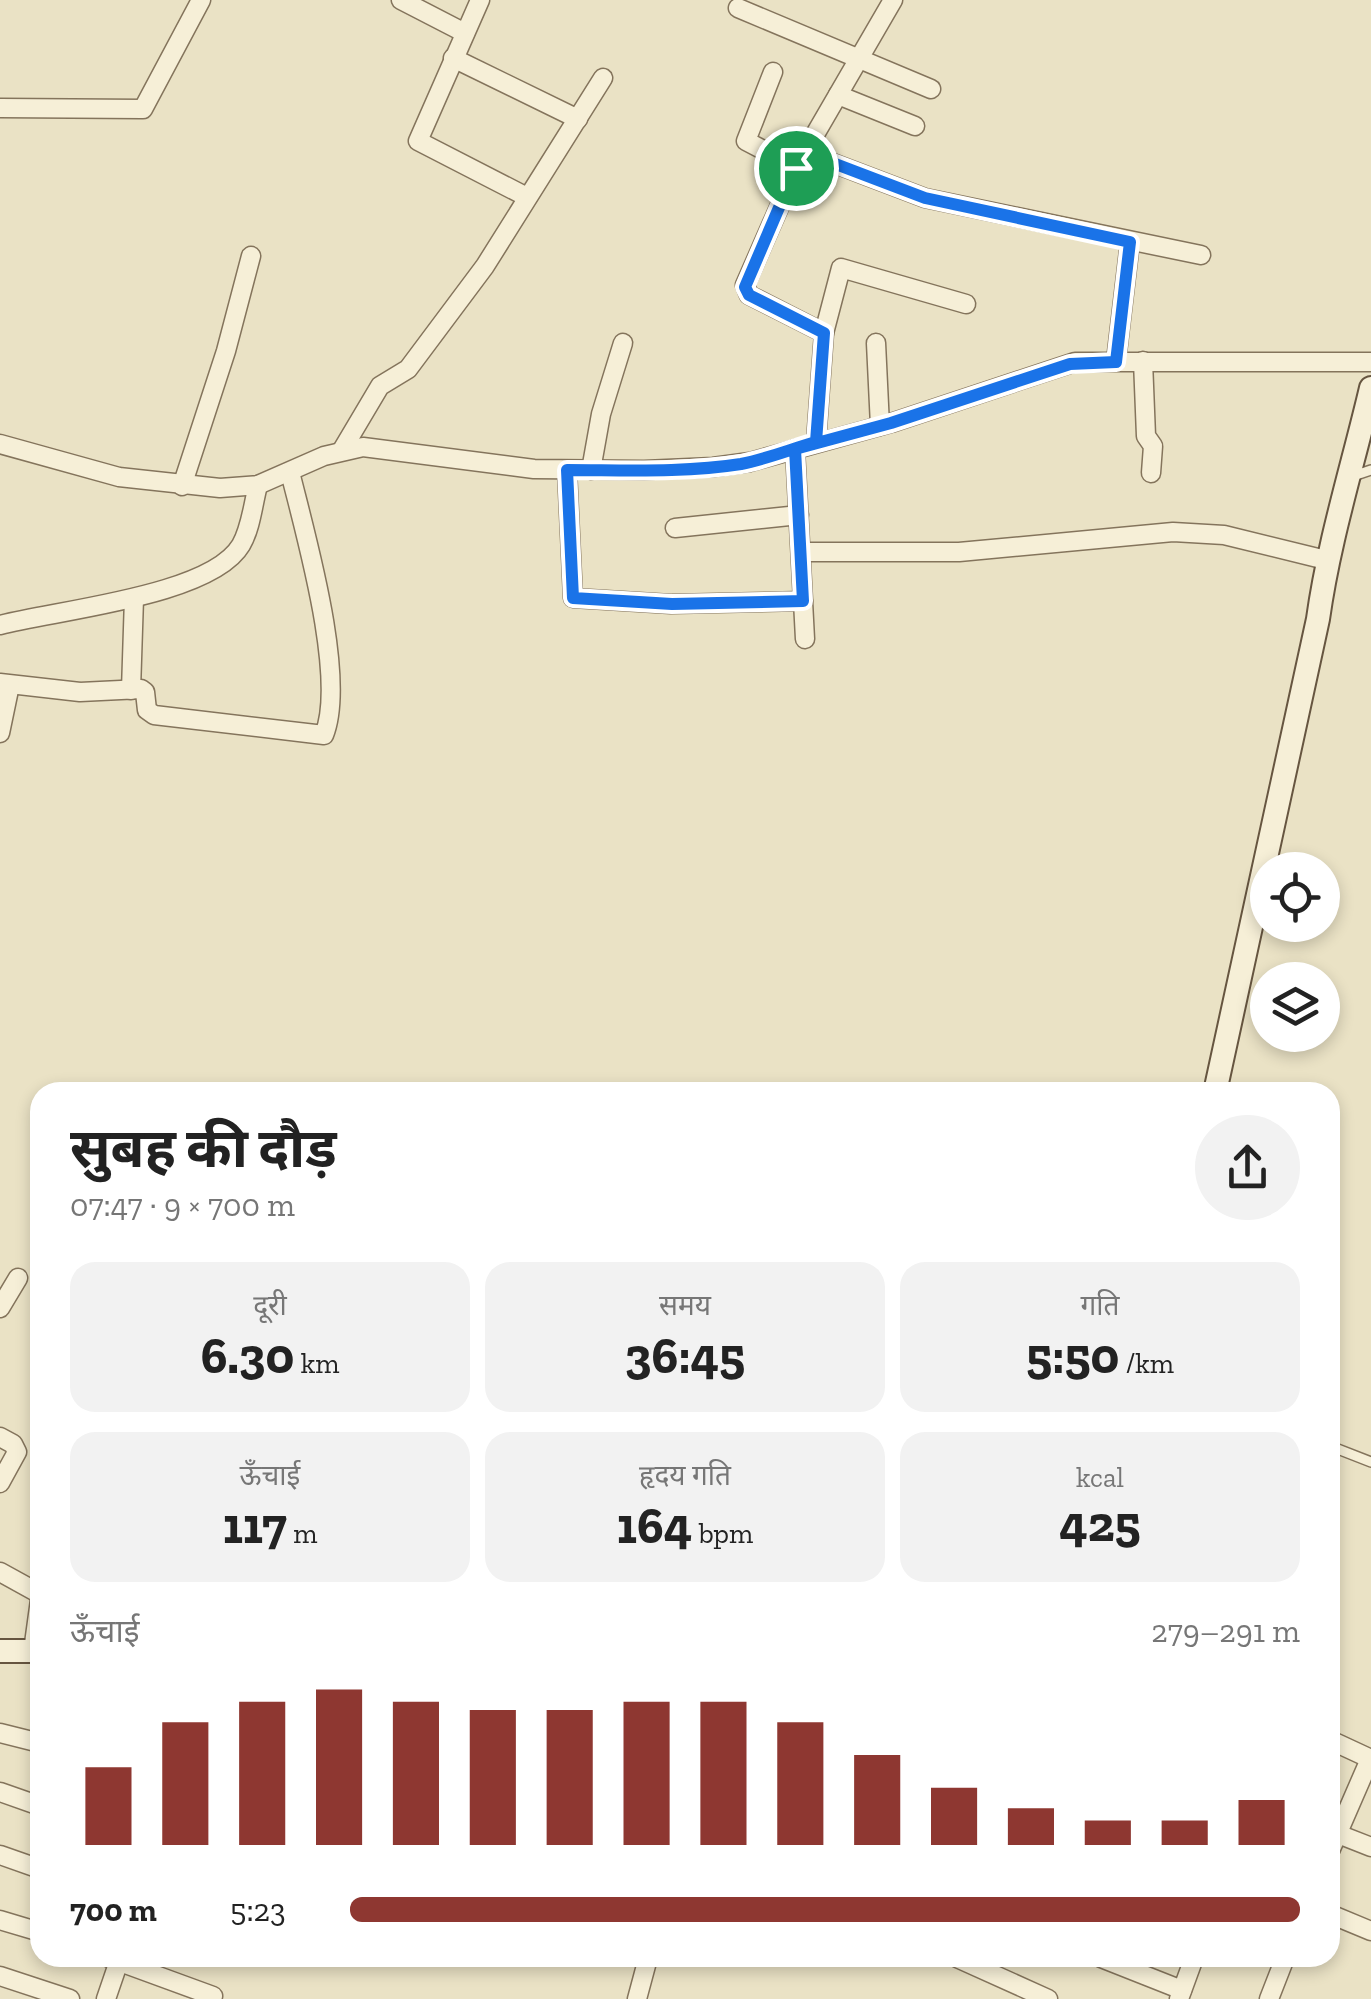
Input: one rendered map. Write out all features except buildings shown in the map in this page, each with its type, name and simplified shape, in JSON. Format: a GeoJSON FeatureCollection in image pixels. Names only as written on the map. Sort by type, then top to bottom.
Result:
{"type":"FeatureCollection","features":[{"type":"Feature","properties":{"kind":"main road"},"geometry":{"type":"LineString","coordinates":[[1217,1082],[1318,619],[1326,560],[1361,474],[1371,388]]}},
{"type":"Feature","properties":{"kind":"main road"},"geometry":{"type":"LineString","coordinates":[[0,1653],[30,1651]]}},
{"type":"Feature","properties":{"kind":"street"},"geometry":{"type":"LineString","coordinates":[[0,108],[143,108],[202,0]]}},
{"type":"Feature","properties":{"kind":"street"},"geometry":{"type":"LineString","coordinates":[[401,0],[465,33]]}},
{"type":"Feature","properties":{"kind":"street"},"geometry":{"type":"LineString","coordinates":[[480,0],[418,141],[528,197]]}},
{"type":"Feature","properties":{"kind":"street"},"geometry":{"type":"LineString","coordinates":[[824,333],[745,290],[800,160],[893,0]]}},
{"type":"Feature","properties":{"kind":"street"},"geometry":{"type":"LineString","coordinates":[[738,8],[930,88]]}},
{"type":"Feature","properties":{"kind":"street"},"geometry":{"type":"LineString","coordinates":[[453,58],[578,118]]}},
{"type":"Feature","properties":{"kind":"street"},"geometry":{"type":"LineString","coordinates":[[772,72],[746,141],[925,198],[1202,255]]}},
{"type":"Feature","properties":{"kind":"street"},"geometry":{"type":"LineString","coordinates":[[342,450],[380,386],[408,369],[486,266],[603,78]]}},
{"type":"Feature","properties":{"kind":"street"},"geometry":{"type":"LineString","coordinates":[[838,94],[915,126]]}},
{"type":"Feature","properties":{"kind":"street"},"geometry":{"type":"LineString","coordinates":[[1116,362],[1130,242]]}},
{"type":"Feature","properties":{"kind":"street"},"geometry":{"type":"LineString","coordinates":[[182,486],[252,256]]}},
{"type":"Feature","properties":{"kind":"street"},"geometry":{"type":"LineString","coordinates":[[816,442],[824,333],[841,268],[966,304]]}},
{"type":"Feature","properties":{"kind":"street"},"geometry":{"type":"LineString","coordinates":[[591,470],[601,414],[623,343]]}},
{"type":"Feature","properties":{"kind":"street"},"geometry":{"type":"LineString","coordinates":[[876,343],[880,426]]}},
{"type":"Feature","properties":{"kind":"street"},"geometry":{"type":"LineString","coordinates":[[1142,362],[1146,436],[1153,446],[1150,472]]}},
{"type":"Feature","properties":{"kind":"street"},"geometry":{"type":"LineString","coordinates":[[0,444],[119,476],[220,488],[258,485],[342,450],[369,446],[534,469],[725,466],[880,426],[1070,364],[1371,362]]}},
{"type":"Feature","properties":{"kind":"street"},"geometry":{"type":"LineString","coordinates":[[795,449],[806,639]]}},
{"type":"Feature","properties":{"kind":"street"},"geometry":{"type":"LineString","coordinates":[[567,470],[573,598],[672,604],[803,601]]}},
{"type":"Feature","properties":{"kind":"street"},"geometry":{"type":"LineString","coordinates":[[0,733],[5,684],[80,692],[132,690],[145,692],[147,710],[154,715],[261,730],[326,733],[329,674],[324,617],[290,472]]}},
{"type":"Feature","properties":{"kind":"street"},"geometry":{"type":"LineString","coordinates":[[0,625],[134,598],[205,574],[236,552],[246,535],[258,485]]}},
{"type":"Feature","properties":{"kind":"street"},"geometry":{"type":"LineString","coordinates":[[675,528],[799,515]]}},
{"type":"Feature","properties":{"kind":"street"},"geometry":{"type":"LineString","coordinates":[[802,552],[959,552],[1173,532],[1220,534],[1326,560]]}},
{"type":"Feature","properties":{"kind":"street"},"geometry":{"type":"LineString","coordinates":[[132,690],[134,598]]}},
{"type":"Feature","properties":{"kind":"street"},"geometry":{"type":"LineString","coordinates":[[0,1308],[18,1278]]}},
{"type":"Feature","properties":{"kind":"street"},"geometry":{"type":"LineString","coordinates":[[0,1437],[13,1444],[17,1452],[0,1483]]}},
{"type":"Feature","properties":{"kind":"street"},"geometry":{"type":"LineString","coordinates":[[0,1572],[30,1591]]}},
{"type":"Feature","properties":{"kind":"street"},"geometry":{"type":"LineString","coordinates":[[0,1733],[30,1740]]}},
{"type":"Feature","properties":{"kind":"street"},"geometry":{"type":"LineString","coordinates":[[1340,1745],[1370,1759],[1340,1829]]}},
{"type":"Feature","properties":{"kind":"street"},"geometry":{"type":"LineString","coordinates":[[0,1792],[30,1802]]}},
{"type":"Feature","properties":{"kind":"street"},"geometry":{"type":"LineString","coordinates":[[1340,1844],[1371,1848]]}},
{"type":"Feature","properties":{"kind":"street"},"geometry":{"type":"LineString","coordinates":[[0,1854],[30,1865]]}},
{"type":"Feature","properties":{"kind":"street"},"geometry":{"type":"LineString","coordinates":[[1340,1918],[1371,1931]]}},
{"type":"Feature","properties":{"kind":"street"},"geometry":{"type":"LineString","coordinates":[[0,1920],[30,1929]]}},
{"type":"Feature","properties":{"kind":"street"},"geometry":{"type":"LineString","coordinates":[[106,1999],[114,1967]]}},
{"type":"Feature","properties":{"kind":"street"},"geometry":{"type":"LineString","coordinates":[[137,1967],[213,1996]]}},
{"type":"Feature","properties":{"kind":"street"},"geometry":{"type":"LineString","coordinates":[[636,1999],[645,1967]]}},
{"type":"Feature","properties":{"kind":"street"},"geometry":{"type":"LineString","coordinates":[[977,1967],[1048,1999]]}},
{"type":"Feature","properties":{"kind":"street"},"geometry":{"type":"LineString","coordinates":[[1119,1967],[1180,1995],[1191,1967]]}},
{"type":"Feature","properties":{"kind":"street"},"geometry":{"type":"LineString","coordinates":[[1268,1999],[1280,1967]]}},
{"type":"Feature","properties":{"kind":"street"},"geometry":{"type":"LineString","coordinates":[[0,1976],[70,1999]]}},
{"type":"Feature","properties":{"kind":"lane"},"geometry":{"type":"LineString","coordinates":[[1340,1450],[1371,1462]]}},
{"type":"Feature","properties":{"kind":"route"},"geometry":{"type":"LineString","coordinates":[[804,152],[925,198],[1130,242],[1116,362],[1070,364],[891,423],[795,449],[803,601],[697,605],[573,598],[567,470],[725,466],[763,459],[804,445],[816,442],[824,333],[749,295],[745,287],[796,168],[804,152]]}}]}
